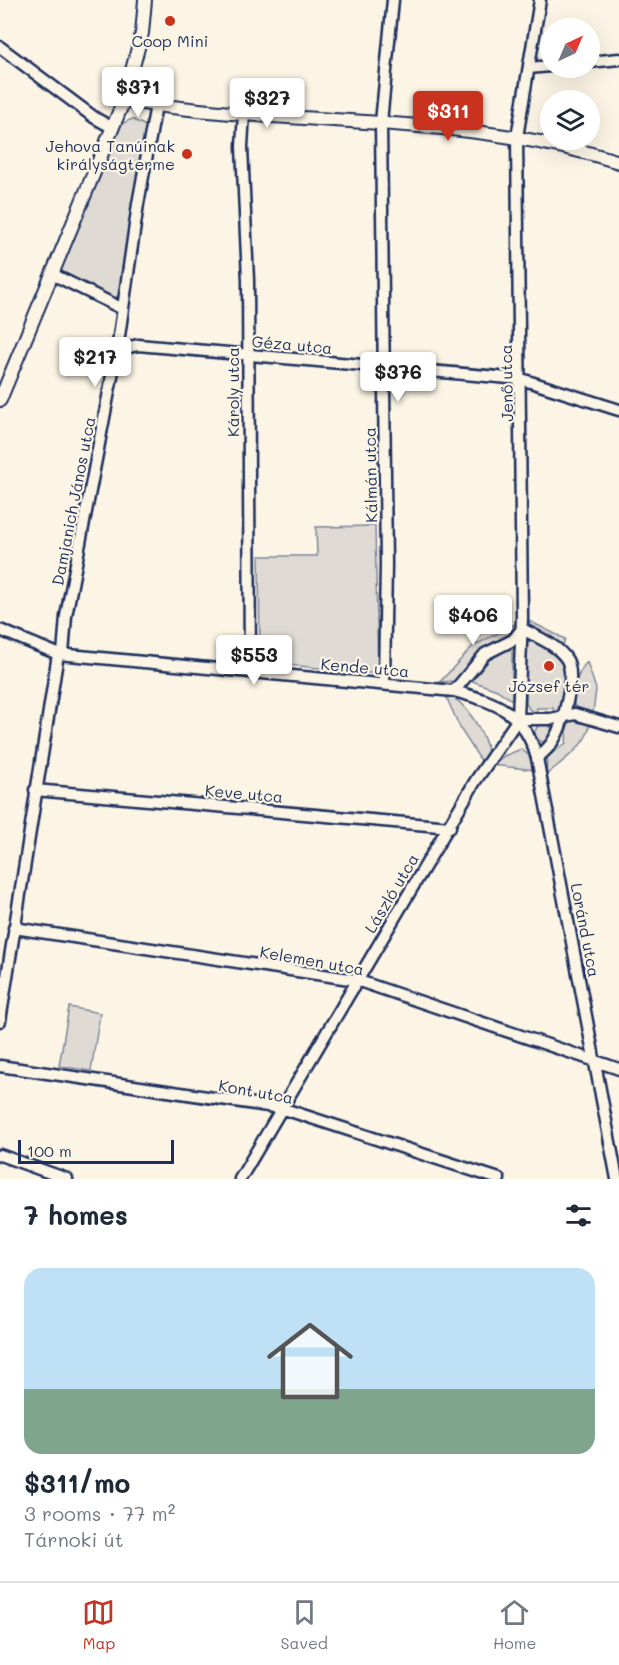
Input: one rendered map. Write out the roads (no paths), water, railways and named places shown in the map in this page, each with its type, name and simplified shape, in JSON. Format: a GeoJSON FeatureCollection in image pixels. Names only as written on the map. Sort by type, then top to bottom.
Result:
{"type":"FeatureCollection","features":[{"type":"Feature","properties":{"kind":"street"},"geometry":{"type":"LineString","coordinates":[[0,400],[124,100],[140,43],[145,0]]}},
{"type":"Feature","properties":{"kind":"street","name":"Kálmán utca"},"geometry":{"type":"LineString","coordinates":[[384,684],[381,122],[393,0]]}},
{"type":"Feature","properties":{"kind":"street","name":"Jenő utca"},"geometry":{"type":"LineString","coordinates":[[522,629],[518,137],[540,0]]}},
{"type":"Feature","properties":{"kind":"street"},"geometry":{"type":"LineString","coordinates":[[0,47],[95,118],[113,128]]}},
{"type":"Feature","properties":{"kind":"street"},"geometry":{"type":"LineString","coordinates":[[600,61],[619,59]]}},
{"type":"Feature","properties":{"kind":"street"},"geometry":{"type":"LineString","coordinates":[[529,68],[540,67]]}},
{"type":"Feature","properties":{"kind":"street"},"geometry":{"type":"LineString","coordinates":[[124,100],[156,105],[450,127],[518,137],[619,162]]}},
{"type":"Feature","properties":{"kind":"street","name":"Damjanich János utca"},"geometry":{"type":"LineString","coordinates":[[0,1021],[35,789],[117,350],[121,308],[156,105]]}},
{"type":"Feature","properties":{"kind":"street","name":"Károly utca"},"geometry":{"type":"LineString","coordinates":[[244,112],[242,147],[248,280],[246,355],[250,671]]}},
{"type":"Feature","properties":{"kind":"street"},"geometry":{"type":"LineString","coordinates":[[52,274],[121,308]]}},
{"type":"Feature","properties":{"kind":"street"},"geometry":{"type":"LineString","coordinates":[[120,319],[126,332],[138,345]]}},
{"type":"Feature","properties":{"kind":"street","name":"Géza utca"},"geometry":{"type":"LineString","coordinates":[[117,350],[138,345],[521,379],[619,410]]}},
{"type":"Feature","properties":{"kind":"street"},"geometry":{"type":"LineString","coordinates":[[522,629],[554,647],[568,661],[570,681],[563,716],[554,741],[537,758],[532,740],[518,719],[493,704],[454,691],[485,654],[513,640],[522,629]]}},
{"type":"Feature","properties":{"kind":"street"},"geometry":{"type":"LineString","coordinates":[[518,719],[522,629]]}},
{"type":"Feature","properties":{"kind":"street","name":"Kende utca"},"geometry":{"type":"LineString","coordinates":[[0,630],[61,654],[454,691]]}},
{"type":"Feature","properties":{"kind":"street"},"geometry":{"type":"LineString","coordinates":[[518,719],[551,719],[575,714],[619,726]]}},
{"type":"Feature","properties":{"kind":"street","name":"László utca"},"geometry":{"type":"LineString","coordinates":[[240,1179],[476,780],[518,719]]}},
{"type":"Feature","properties":{"kind":"street","name":"Loránd utca"},"geometry":{"type":"LineString","coordinates":[[537,758],[617,1179]]}},
{"type":"Feature","properties":{"kind":"street","name":"Keve utca"},"geometry":{"type":"LineString","coordinates":[[35,789],[450,827]]}},
{"type":"Feature","properties":{"kind":"street","name":"Kelemen utca"},"geometry":{"type":"LineString","coordinates":[[14,928],[356,980],[619,1069]]}},
{"type":"Feature","properties":{"kind":"street","name":"Kont utca"},"geometry":{"type":"LineString","coordinates":[[0,1066],[281,1108],[499,1179]]}},
{"type":"Feature","properties":{"kind":"street"},"geometry":{"type":"LineString","coordinates":[[0,1155],[67,1179]]}},
{"type":"Feature","properties":{"kind":"place","name":"Coop Mini"},"geometry":{"type":"Point","coordinates":[170,21]}},
{"type":"Feature","properties":{"kind":"place","name":"Jehova Tanúinak királyságterme"},"geometry":{"type":"Point","coordinates":[187,154]}},
{"type":"Feature","properties":{"kind":"place","name":"József tér"},"geometry":{"type":"Point","coordinates":[549,666]}}]}
